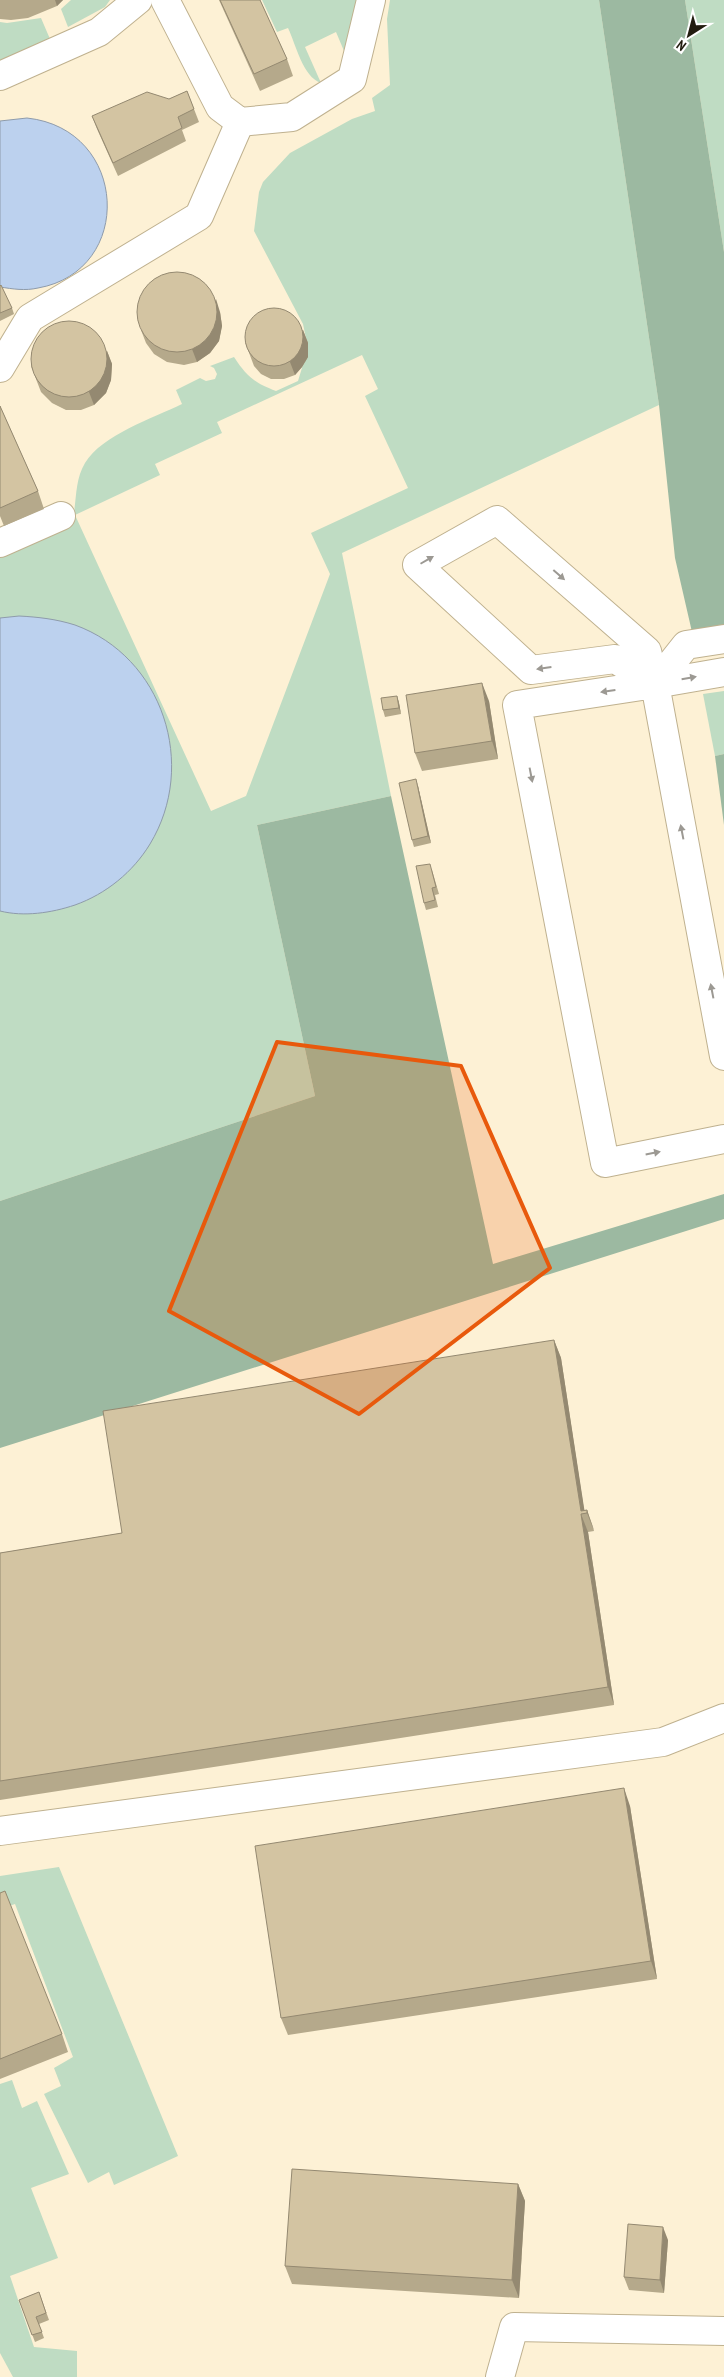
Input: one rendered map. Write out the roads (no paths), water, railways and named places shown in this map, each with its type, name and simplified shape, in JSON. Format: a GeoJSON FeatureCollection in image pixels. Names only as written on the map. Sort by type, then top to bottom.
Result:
{"type":"FeatureCollection","features":[{"type":"Feature","properties":{"kind":"lane"},"geometry":{"type":"LineString","coordinates":[[0,76],[99,32],[138,0]]}},
{"type":"Feature","properties":{"kind":"lane"},"geometry":{"type":"LineString","coordinates":[[165,0],[220,107],[240,122],[292,117],[352,79],[371,0]]}},
{"type":"Feature","properties":{"kind":"lane"},"geometry":{"type":"LineString","coordinates":[[0,368],[30,318],[198,216],[240,122]]}},
{"type":"Feature","properties":{"kind":"lane"},"geometry":{"type":"LineString","coordinates":[[0,543],[60,516]]}},
{"type":"Feature","properties":{"kind":"lane"},"geometry":{"type":"LineString","coordinates":[[655,684],[615,659],[532,670],[417,565],[496,520],[647,651],[655,684],[724,1056]]}},
{"type":"Feature","properties":{"kind":"lane"},"geometry":{"type":"LineString","coordinates":[[655,684],[686,645],[724,639]]}},
{"type":"Feature","properties":{"kind":"lane"},"geometry":{"type":"LineString","coordinates":[[724,672],[517,705],[605,1163],[724,1139]]}},
{"type":"Feature","properties":{"kind":"lane"},"geometry":{"type":"LineString","coordinates":[[0,1831],[663,1742],[724,1718]]}},
{"type":"Feature","properties":{"kind":"lane"},"geometry":{"type":"LineString","coordinates":[[500,2377],[514,2327],[724,2331]]}},
{"type":"Feature","properties":{"kind":"water"},"geometry":{"type":"Polygon","coordinates":[[[27,118],[61,128],[85,147],[101,172],[107,201],[104,230],[92,256],[70,276],[38,288],[19,289],[0,287],[0,121],[27,118]]]}},
{"type":"Feature","properties":{"kind":"water"},"geometry":{"type":"Polygon","coordinates":[[[19,616],[61,621],[75,625],[105,640],[131,662],[150,688],[164,717],[171,748],[171,781],[164,813],[150,844],[135,864],[118,881],[97,895],[75,905],[57,910],[28,914],[0,911],[0,618],[19,616]]]}}]}
